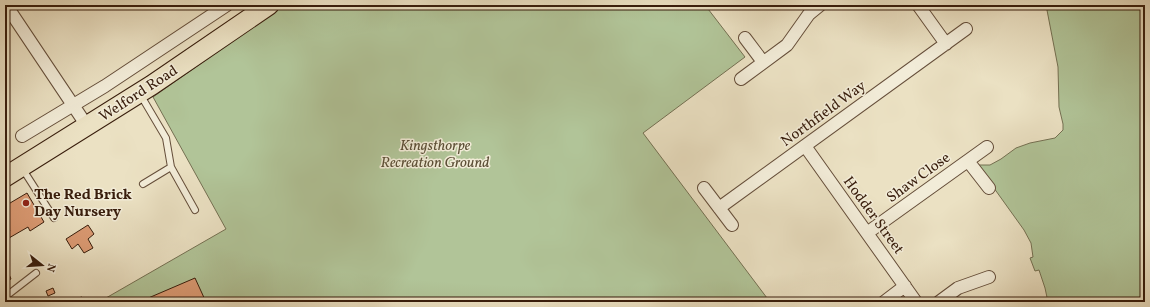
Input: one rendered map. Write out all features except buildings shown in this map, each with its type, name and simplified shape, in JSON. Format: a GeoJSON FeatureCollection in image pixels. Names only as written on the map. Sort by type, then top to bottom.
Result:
{"type":"FeatureCollection","features":[{"type":"Feature","properties":{"kind":"main road","name":"Welford Road"},"geometry":{"type":"LineString","coordinates":[[5,177],[139,93],[269,5]]}},
{"type":"Feature","properties":{"kind":"street"},"geometry":{"type":"LineString","coordinates":[[6,5],[87,126]]}},
{"type":"Feature","properties":{"kind":"street","name":"Welford Road"},"geometry":{"type":"LineString","coordinates":[[22,136],[105,86],[227,5]]}},
{"type":"Feature","properties":{"kind":"street"},"geometry":{"type":"LineString","coordinates":[[741,79],[787,45],[810,14],[820,5]]}},
{"type":"Feature","properties":{"kind":"street"},"geometry":{"type":"LineString","coordinates":[[918,5],[946,44]]}},
{"type":"Feature","properties":{"kind":"street","name":"Northfield Way"},"geometry":{"type":"LineString","coordinates":[[719,208],[966,29]]}},
{"type":"Feature","properties":{"kind":"street"},"geometry":{"type":"LineString","coordinates":[[745,38],[763,62]]}},
{"type":"Feature","properties":{"kind":"street","name":"Hodder Street"},"geometry":{"type":"LineString","coordinates":[[804,146],[906,286],[916,302]]}},
{"type":"Feature","properties":{"kind":"street","name":"Shaw Close"},"geometry":{"type":"LineString","coordinates":[[867,233],[987,147]]}},
{"type":"Feature","properties":{"kind":"street","name":"Shaw Close"},"geometry":{"type":"LineString","coordinates":[[968,161],[989,188]]}},
{"type":"Feature","properties":{"kind":"street"},"geometry":{"type":"LineString","coordinates":[[704,188],[732,225]]}},
{"type":"Feature","properties":{"kind":"street"},"geometry":{"type":"LineString","coordinates":[[939,302],[958,288],[989,277]]}},
{"type":"Feature","properties":{"kind":"street"},"geometry":{"type":"LineString","coordinates":[[884,302],[906,286]]}},
{"type":"Feature","properties":{"kind":"lane"},"geometry":{"type":"LineString","coordinates":[[139,93],[166,138],[171,167],[195,210]]}},
{"type":"Feature","properties":{"kind":"lane"},"geometry":{"type":"LineString","coordinates":[[22,167],[54,218]]}},
{"type":"Feature","properties":{"kind":"lane"},"geometry":{"type":"LineString","coordinates":[[143,184],[171,167]]}},
{"type":"Feature","properties":{"kind":"lane"},"geometry":{"type":"LineString","coordinates":[[5,297],[36,273]]}},
{"type":"Feature","properties":{"kind":"green space","name":"Kingsthorpe Recreation Ground"},"geometry":{"type":"Polygon","coordinates":[[[284,5],[705,5],[745,57],[643,133],[770,302],[99,302],[226,229],[153,97],[284,5]]]}},
{"type":"Feature","properties":{"kind":"green space"},"geometry":{"type":"Polygon","coordinates":[[[1046,5],[1145,5],[1145,302],[1048,302],[1039,270],[1035,271],[1030,258],[1033,257],[1031,243],[1024,230],[981,170],[979,165],[990,165],[1016,148],[1030,143],[1055,138],[1063,130],[1059,107],[1058,67],[1046,5]]]}},
{"type":"Feature","properties":{"kind":"place","name":"The Red Brick Day Nursery"},"geometry":{"type":"Point","coordinates":[26,203]}}]}
